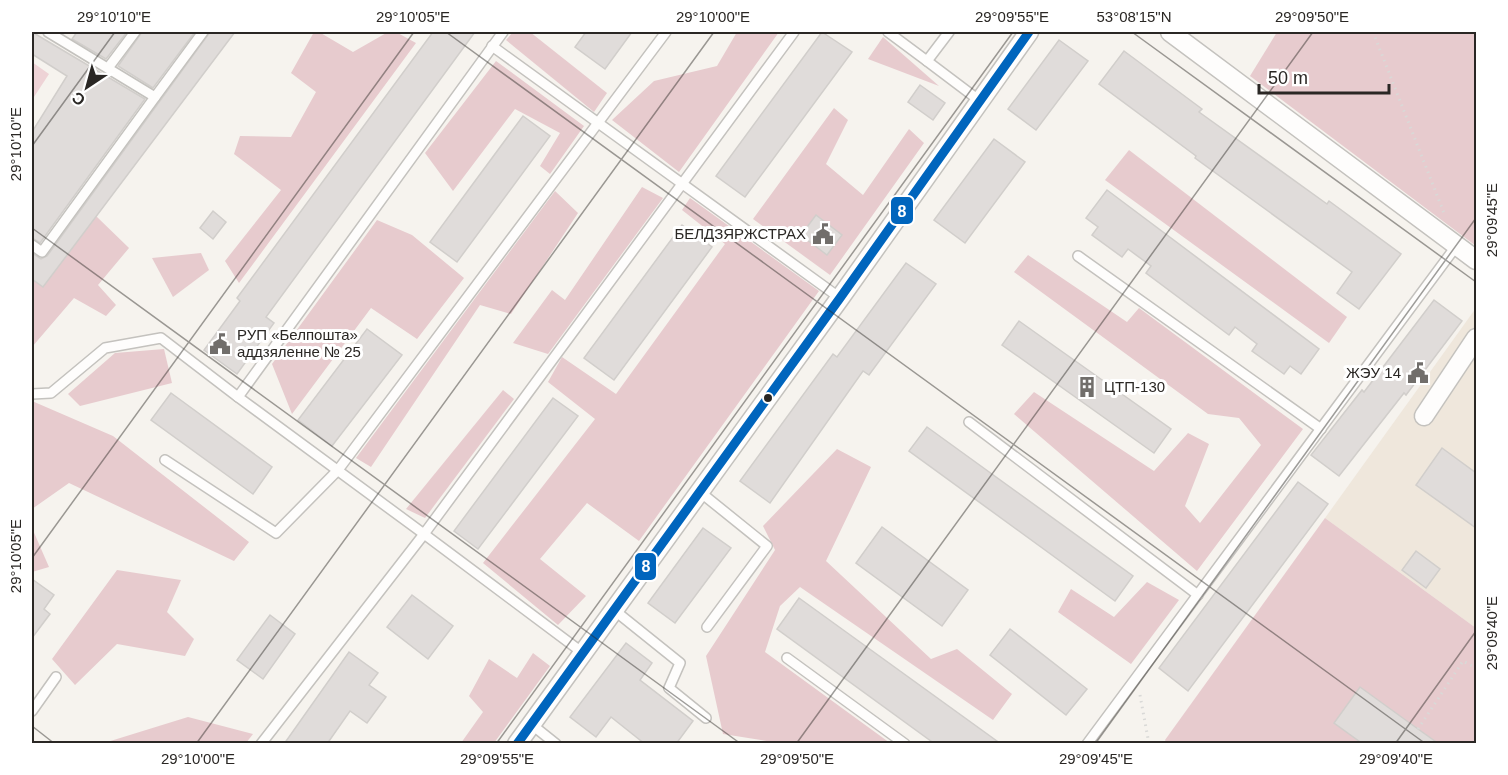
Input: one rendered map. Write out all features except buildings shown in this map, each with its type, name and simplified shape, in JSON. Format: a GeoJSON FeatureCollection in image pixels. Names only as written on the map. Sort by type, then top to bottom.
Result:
{"type":"FeatureCollection","features":[{"type":"Feature","properties":{"kind":"street"},"geometry":{"type":"LineString","coordinates":[[517,744],[840,298],[1029,32]]}},
{"type":"Feature","properties":{"kind":"street"},"geometry":{"type":"LineString","coordinates":[[1170,32],[1476,260]]}},
{"type":"Feature","properties":{"kind":"street"},"geometry":{"type":"LineString","coordinates":[[1424,416],[1476,338]]}},
{"type":"Feature","properties":{"kind":"lane"},"geometry":{"type":"LineString","coordinates":[[48,32],[64,36],[108,68],[154,97]]}},
{"type":"Feature","properties":{"kind":"lane"},"geometry":{"type":"LineString","coordinates":[[108,68],[135,32]]}},
{"type":"Feature","properties":{"kind":"lane"},"geometry":{"type":"LineString","coordinates":[[32,245],[42,252],[203,32]]}},
{"type":"Feature","properties":{"kind":"lane"},"geometry":{"type":"LineString","coordinates":[[238,397],[503,32]]}},
{"type":"Feature","properties":{"kind":"lane"},"geometry":{"type":"LineString","coordinates":[[165,460],[276,533],[338,470],[666,32]]}},
{"type":"Feature","properties":{"kind":"lane"},"geometry":{"type":"LineString","coordinates":[[261,744],[424,534],[794,32]]}},
{"type":"Feature","properties":{"kind":"lane"},"geometry":{"type":"LineString","coordinates":[[888,32],[980,101]]}},
{"type":"Feature","properties":{"kind":"lane"},"geometry":{"type":"LineString","coordinates":[[927,62],[949,32]]}},
{"type":"Feature","properties":{"kind":"lane"},"geometry":{"type":"LineString","coordinates":[[492,46],[840,298]]}},
{"type":"Feature","properties":{"kind":"lane"},"geometry":{"type":"LineString","coordinates":[[1087,744],[1457,245]]}},
{"type":"Feature","properties":{"kind":"lane"},"geometry":{"type":"LineString","coordinates":[[1078,256],[1321,429]]}},
{"type":"Feature","properties":{"kind":"lane"},"geometry":{"type":"LineString","coordinates":[[32,394],[51,393],[105,348],[161,338],[583,653]]}},
{"type":"Feature","properties":{"kind":"lane"},"geometry":{"type":"LineString","coordinates":[[969,422],[1198,595]]}},
{"type":"Feature","properties":{"kind":"lane"},"geometry":{"type":"LineString","coordinates":[[700,492],[767,546],[707,627]]}},
{"type":"Feature","properties":{"kind":"lane"},"geometry":{"type":"LineString","coordinates":[[614,610],[680,663],[669,688],[706,718]]}},
{"type":"Feature","properties":{"kind":"lane"},"geometry":{"type":"LineString","coordinates":[[787,658],[905,744]]}},
{"type":"Feature","properties":{"kind":"lane"},"geometry":{"type":"LineString","coordinates":[[32,711],[56,677]]}},
{"type":"Feature","properties":{"kind":"lane"},"geometry":{"type":"LineString","coordinates":[[531,724],[556,744]]}},
{"type":"Feature","properties":{"kind":"path"},"geometry":{"type":"LineString","coordinates":[[1373,32],[1444,213]]}},
{"type":"Feature","properties":{"kind":"path"},"geometry":{"type":"LineString","coordinates":[[1418,729],[1463,661],[1476,668]]}},
{"type":"Feature","properties":{"kind":"path"},"geometry":{"type":"LineString","coordinates":[[1136,677],[1149,744]]}},
{"type":"Feature","properties":{"kind":"shaded area"},"geometry":{"type":"Polygon","coordinates":[[[314,32],[319,32],[353,52],[388,32],[396,32],[416,43],[239,283],[225,261],[281,190],[234,154],[240,136],[291,137],[316,92],[291,73],[314,32]]]}},
{"type":"Feature","properties":{"kind":"shaded area"},"geometry":{"type":"Polygon","coordinates":[[[513,32],[530,32],[607,93],[594,112],[506,40],[513,32]]]}},
{"type":"Feature","properties":{"kind":"shaded area"},"geometry":{"type":"Polygon","coordinates":[[[737,32],[779,32],[679,172],[612,120],[654,81],[717,66],[737,32]]]}},
{"type":"Feature","properties":{"kind":"shaded area"},"geometry":{"type":"Polygon","coordinates":[[[1277,32],[1476,32],[1476,246],[1250,76],[1277,32]]]}},
{"type":"Feature","properties":{"kind":"shaded area"},"geometry":{"type":"Polygon","coordinates":[[[883,37],[939,86],[868,59],[883,37]]]}},
{"type":"Feature","properties":{"kind":"shaded area"},"geometry":{"type":"Polygon","coordinates":[[[496,61],[584,126],[550,174],[540,166],[560,133],[515,109],[453,191],[425,153],[496,61]]]}},
{"type":"Feature","properties":{"kind":"shaded area"},"geometry":{"type":"Polygon","coordinates":[[[32,62],[49,74],[32,100],[32,62]]]}},
{"type":"Feature","properties":{"kind":"shaded area"},"geometry":{"type":"Polygon","coordinates":[[[834,108],[848,120],[826,164],[863,195],[909,129],[924,143],[830,275],[753,219],[834,108]]]}},
{"type":"Feature","properties":{"kind":"shaded area"},"geometry":{"type":"Polygon","coordinates":[[[1129,150],[1347,317],[1329,343],[1105,180],[1129,150]]]}},
{"type":"Feature","properties":{"kind":"shaded area"},"geometry":{"type":"Polygon","coordinates":[[[642,187],[663,198],[548,354],[513,343],[552,290],[565,300],[642,187]]]}},
{"type":"Feature","properties":{"kind":"shaded area"},"geometry":{"type":"Polygon","coordinates":[[[555,191],[578,213],[511,314],[480,305],[371,467],[356,458],[555,191]]]}},
{"type":"Feature","properties":{"kind":"shaded area"},"geometry":{"type":"Polygon","coordinates":[[[690,198],[819,291],[639,541],[587,503],[540,559],[586,596],[558,625],[483,563],[595,419],[548,382],[562,357],[616,394],[725,244],[682,210],[690,198]]]}},
{"type":"Feature","properties":{"kind":"shaded area"},"geometry":{"type":"Polygon","coordinates":[[[96,216],[129,248],[98,285],[116,305],[106,316],[74,298],[32,347],[32,279],[43,287],[96,216]]]}},
{"type":"Feature","properties":{"kind":"shaded area"},"geometry":{"type":"Polygon","coordinates":[[[377,220],[412,235],[464,278],[417,339],[371,308],[292,414],[272,364],[377,220]]]}},
{"type":"Feature","properties":{"kind":"shaded area"},"geometry":{"type":"Polygon","coordinates":[[[201,253],[209,270],[173,297],[152,258],[201,253]]]}},
{"type":"Feature","properties":{"kind":"shaded area"},"geometry":{"type":"Polygon","coordinates":[[[1028,255],[1127,322],[1139,308],[1303,429],[1197,571],[1014,414],[1034,392],[1154,471],[1188,433],[1209,444],[1185,506],[1200,523],[1261,445],[1239,418],[1208,414],[1014,272],[1028,255]]]}},
{"type":"Feature","properties":{"kind":"shaded area"},"geometry":{"type":"Polygon","coordinates":[[[1476,308],[1476,628],[1325,518],[1476,308]]]}},
{"type":"Feature","properties":{"kind":"shaded area"},"geometry":{"type":"Polygon","coordinates":[[[164,349],[172,383],[80,406],[68,394],[115,353],[164,349]]]}},
{"type":"Feature","properties":{"kind":"shaded area"},"geometry":{"type":"Polygon","coordinates":[[[503,390],[514,399],[425,518],[406,509],[503,390]]]}},
{"type":"Feature","properties":{"kind":"shaded area"},"geometry":{"type":"Polygon","coordinates":[[[32,401],[113,436],[249,542],[234,561],[69,483],[32,509],[32,401]]]}},
{"type":"Feature","properties":{"kind":"shaded area"},"geometry":{"type":"Polygon","coordinates":[[[837,449],[871,467],[826,561],[931,659],[957,649],[1012,694],[993,720],[800,587],[780,606],[765,652],[890,743],[779,743],[723,734],[706,656],[775,550],[763,526],[837,449]]]}},
{"type":"Feature","properties":{"kind":"shaded area"},"geometry":{"type":"Polygon","coordinates":[[[1325,518],[1476,628],[1476,743],[1167,744],[1165,740],[1325,518]]]}},
{"type":"Feature","properties":{"kind":"shaded area"},"geometry":{"type":"Polygon","coordinates":[[[32,528],[49,567],[32,572],[32,528]]]}},
{"type":"Feature","properties":{"kind":"shaded area"},"geometry":{"type":"Polygon","coordinates":[[[117,570],[181,580],[167,612],[194,639],[185,656],[117,644],[75,685],[52,659],[117,570]]]}},
{"type":"Feature","properties":{"kind":"shaded area"},"geometry":{"type":"Polygon","coordinates":[[[1147,582],[1179,600],[1131,664],[1058,612],[1071,589],[1114,617],[1147,582]]]}},
{"type":"Feature","properties":{"kind":"shaded area"},"geometry":{"type":"Polygon","coordinates":[[[533,653],[550,666],[494,743],[461,743],[483,712],[469,696],[489,659],[517,678],[533,653]]]}},
{"type":"Feature","properties":{"kind":"shaded area"},"geometry":{"type":"Polygon","coordinates":[[[188,717],[253,734],[246,743],[104,743],[188,717]]]}},
{"type":"Feature","properties":{"kind":"transit line","name":"8"},"geometry":{"type":"LineString","coordinates":[[517,744],[840,298],[1029,32]]}},
{"type":"Feature","properties":{"kind":"place","name":"БЕЛДЗЯРЖСТРАХ"},"geometry":{"type":"Point","coordinates":[823,234]}},
{"type":"Feature","properties":{"kind":"place","name":"РУП «Белпошта» аддзяленне № 25"},"geometry":{"type":"Point","coordinates":[220,344]}},
{"type":"Feature","properties":{"kind":"place","name":"ЖЭУ 14"},"geometry":{"type":"Point","coordinates":[1418,373]}},
{"type":"Feature","properties":{"kind":"place","name":"ЦТП-130"},"geometry":{"type":"Point","coordinates":[1087,387]}}]}
